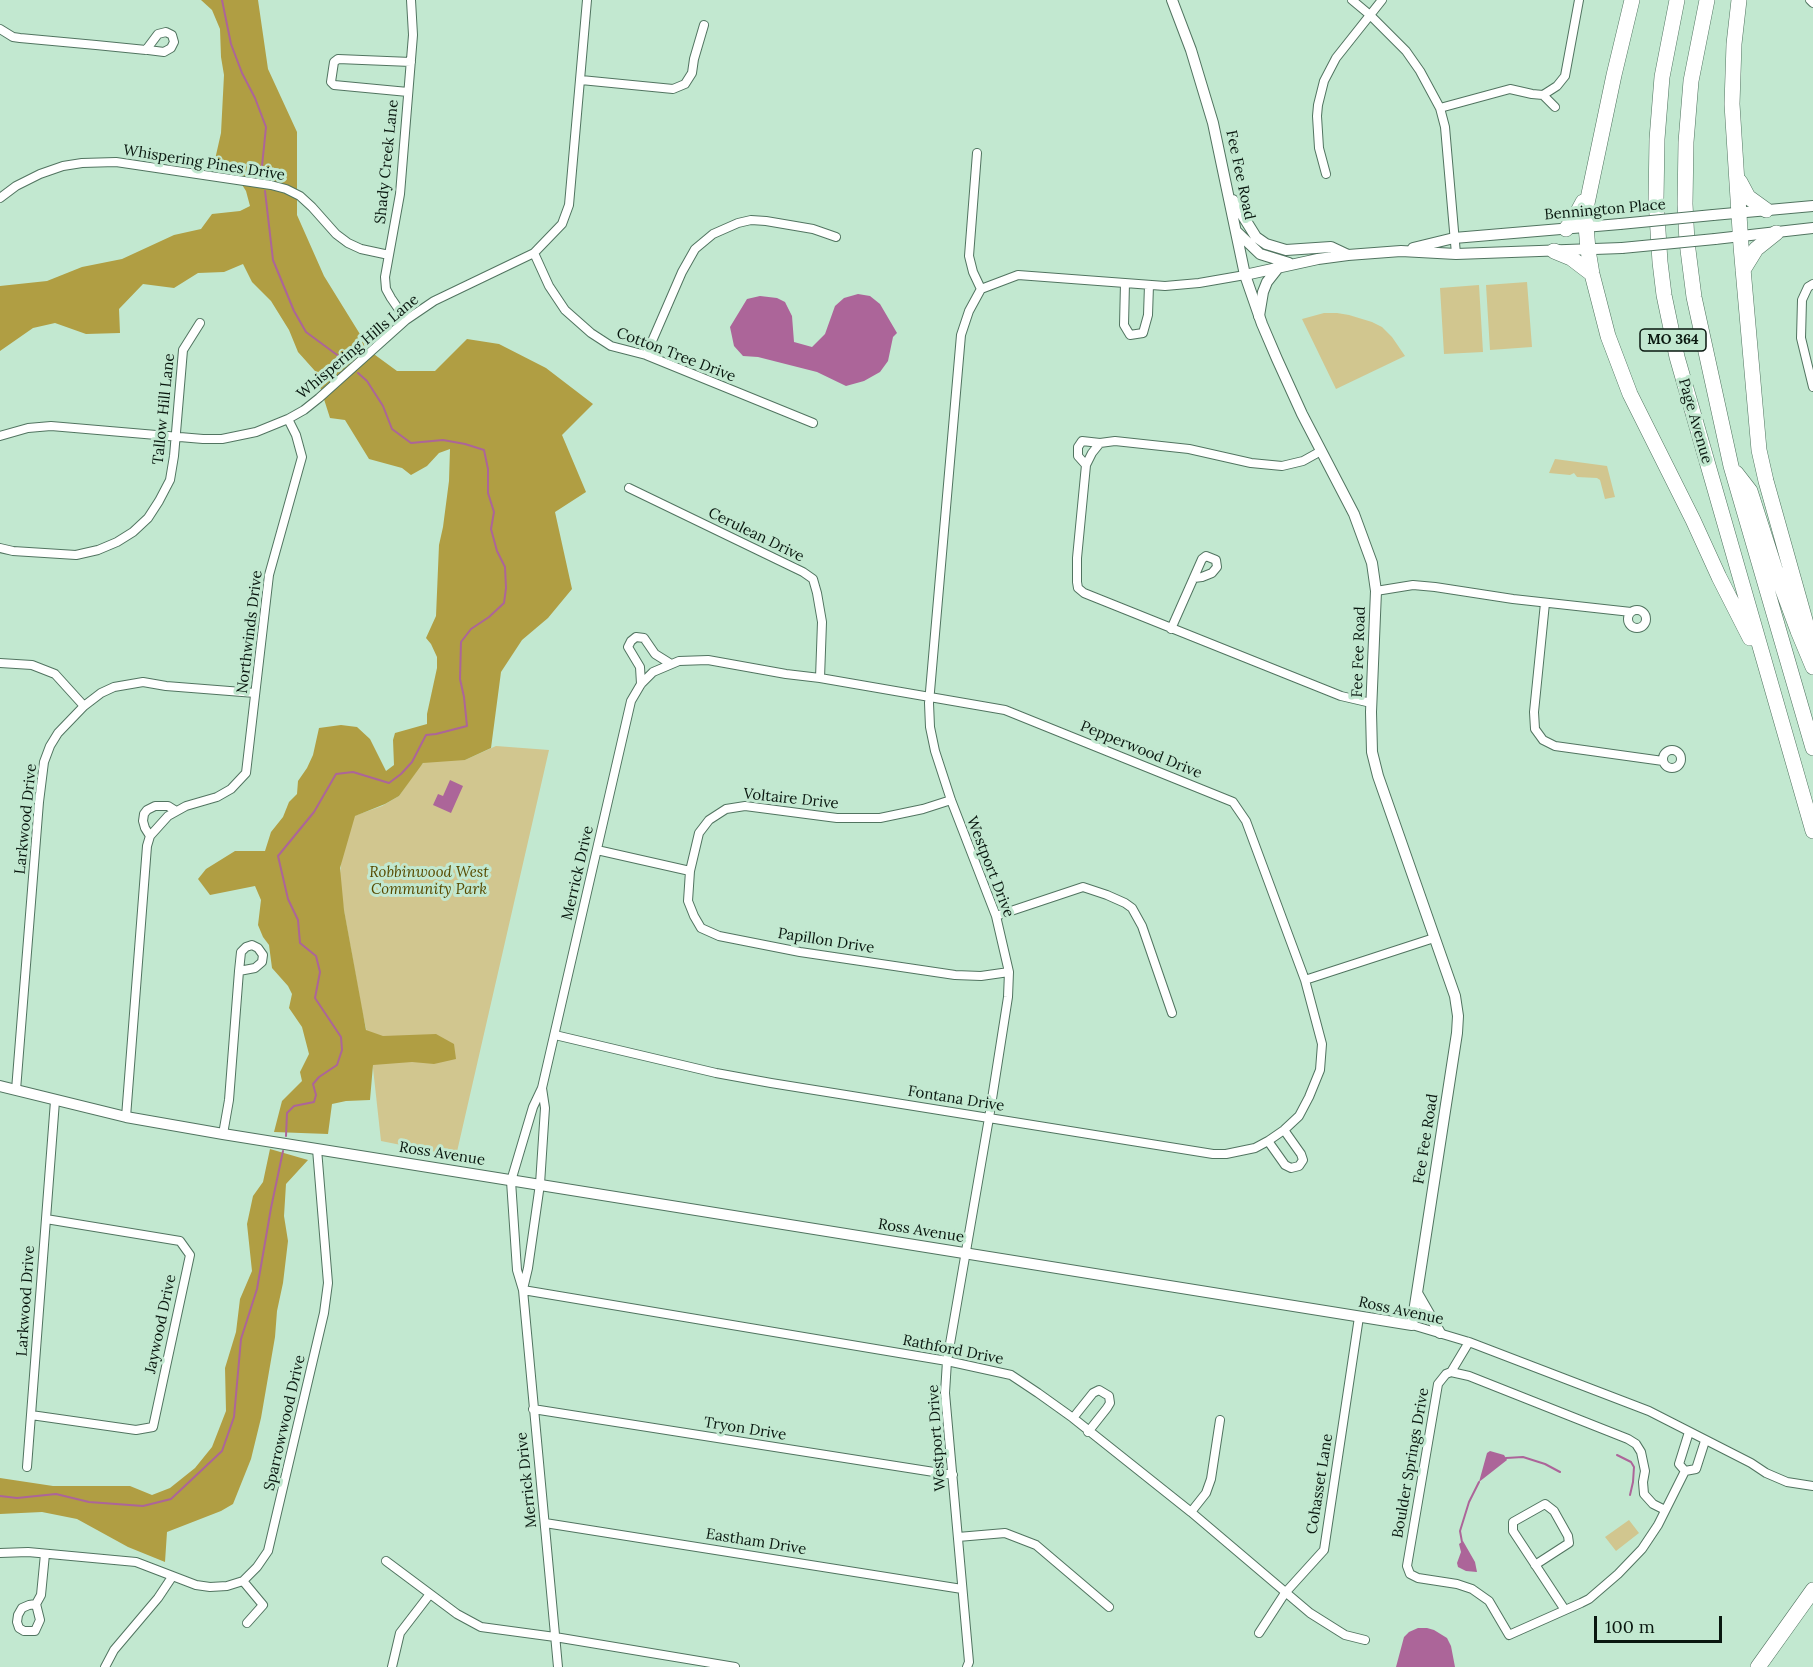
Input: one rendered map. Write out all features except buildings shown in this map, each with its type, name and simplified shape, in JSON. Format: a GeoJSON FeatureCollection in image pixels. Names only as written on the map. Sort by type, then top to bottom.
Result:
{"type":"FeatureCollection","features":[{"type":"Feature","properties":{"kind":"highway"},"geometry":{"type":"LineString","coordinates":[[1632,0],[1585,213],[1592,274],[1608,336],[1630,394],[1766,670]]}},
{"type":"Feature","properties":{"kind":"highway","name":"Page Avenue"},"geometry":{"type":"LineString","coordinates":[[1677,0],[1662,76],[1657,139],[1656,200],[1661,273],[1677,357],[1813,831]]}},
{"type":"Feature","properties":{"kind":"highway","name":"Page Avenue"},"geometry":{"type":"LineString","coordinates":[[1707,0],[1696,51],[1687,113],[1685,204],[1694,297],[1731,466],[1813,748]]}},
{"type":"Feature","properties":{"kind":"highway"},"geometry":{"type":"LineString","coordinates":[[1739,0],[1732,75],[1734,135],[1740,237],[1759,450],[1808,627],[1813,656]]}},
{"type":"Feature","properties":{"kind":"highway"},"geometry":{"type":"LineString","coordinates":[[1737,176],[1748,197],[1766,210]]}},
{"type":"Feature","properties":{"kind":"highway"},"geometry":{"type":"LineString","coordinates":[[1566,229],[1590,189]]}},
{"type":"Feature","properties":{"kind":"highway"},"geometry":{"type":"LineString","coordinates":[[1743,270],[1756,249],[1776,233]]}},
{"type":"Feature","properties":{"kind":"highway"},"geometry":{"type":"LineString","coordinates":[[1554,251],[1571,258],[1592,274]]}},
{"type":"Feature","properties":{"kind":"highway"},"geometry":{"type":"LineString","coordinates":[[1731,466],[1750,491],[1768,549],[1813,667]]}},
{"type":"Feature","properties":{"kind":"highway"},"geometry":{"type":"LineString","coordinates":[[1758,1667],[1813,1590]]}},
{"type":"Feature","properties":{"kind":"street","name":"Shady Creek Lane"},"geometry":{"type":"LineString","coordinates":[[406,320],[386,289],[386,278],[400,194],[413,35],[411,0]]}},
{"type":"Feature","properties":{"kind":"street","name":"Whispering Hills Lane"},"geometry":{"type":"LineString","coordinates":[[0,436],[28,428],[51,426],[207,439],[256,432],[288,419],[319,398],[406,320],[434,301],[534,253],[562,224],[569,205],[587,0]]}},
{"type":"Feature","properties":{"kind":"street","name":"Fee Fee Road"},"geometry":{"type":"LineString","coordinates":[[1172,0],[1208,104],[1245,275],[1259,316],[1297,404],[1354,514],[1372,564],[1376,591],[1371,703],[1372,752],[1378,776],[1455,996],[1458,1016],[1457,1034],[1412,1325]]}},
{"type":"Feature","properties":{"kind":"street"},"geometry":{"type":"LineString","coordinates":[[1352,0],[1406,51],[1440,108],[1445,127],[1456,254]]}},
{"type":"Feature","properties":{"kind":"street"},"geometry":{"type":"LineString","coordinates":[[1326,174],[1319,148],[1317,116],[1324,81],[1336,58],[1383,0]]}},
{"type":"Feature","properties":{"kind":"street"},"geometry":{"type":"LineString","coordinates":[[1543,95],[1557,86],[1565,76],[1579,0]]}},
{"type":"Feature","properties":{"kind":"street"},"geometry":{"type":"LineString","coordinates":[[581,80],[673,89],[685,84],[692,73],[704,25]]}},
{"type":"Feature","properties":{"kind":"street"},"geometry":{"type":"LineString","coordinates":[[0,29],[13,38],[146,50]]}},
{"type":"Feature","properties":{"kind":"street"},"geometry":{"type":"LineString","coordinates":[[408,92],[334,85],[331,82],[334,62],[338,59],[411,62]]}},
{"type":"Feature","properties":{"kind":"street"},"geometry":{"type":"LineString","coordinates":[[1440,108],[1510,89],[1543,95],[1556,107]]}},
{"type":"Feature","properties":{"kind":"street"},"geometry":{"type":"LineString","coordinates":[[977,153],[969,256],[973,273],[981,288],[1018,275],[1165,286],[1245,275]]}},
{"type":"Feature","properties":{"kind":"street","name":"Whispering Pines Drive"},"geometry":{"type":"LineString","coordinates":[[0,198],[16,186],[48,171],[82,163],[116,162],[271,184],[300,196],[336,234],[348,243],[361,249],[389,255]]}},
{"type":"Feature","properties":{"kind":"street"},"geometry":{"type":"LineString","coordinates":[[1229,193],[1256,237],[1266,244],[1287,250],[1332,246],[1348,255]]}},
{"type":"Feature","properties":{"kind":"street","name":"Bennington Place"},"geometry":{"type":"LineString","coordinates":[[1401,251],[1454,238],[1813,206]]}},
{"type":"Feature","properties":{"kind":"street"},"geometry":{"type":"LineString","coordinates":[[646,355],[682,272],[695,249],[713,234],[738,223],[766,220],[813,229],[836,237]]}},
{"type":"Feature","properties":{"kind":"street","name":"Bennington Place"},"geometry":{"type":"LineString","coordinates":[[1245,275],[1348,255],[1401,251],[1456,254],[1588,250],[1740,237],[1813,228]]}},
{"type":"Feature","properties":{"kind":"street"},"geometry":{"type":"LineString","coordinates":[[1236,232],[1260,254],[1293,264]]}},
{"type":"Feature","properties":{"kind":"street","name":"Cotton Tree Drive"},"geometry":{"type":"LineString","coordinates":[[534,253],[549,286],[565,310],[591,333],[611,346],[646,355],[813,423]]}},
{"type":"Feature","properties":{"kind":"street"},"geometry":{"type":"LineString","coordinates":[[1259,316],[1263,292],[1267,282],[1278,268]]}},
{"type":"Feature","properties":{"kind":"street"},"geometry":{"type":"LineString","coordinates":[[1125,283],[1124,325],[1130,335],[1143,333],[1148,315],[1149,285]]}},
{"type":"Feature","properties":{"kind":"street"},"geometry":{"type":"LineString","coordinates":[[1813,284],[1808,287],[1802,300],[1801,338],[1813,387]]}},
{"type":"Feature","properties":{"kind":"street","name":"Westport Drive"},"geometry":{"type":"LineString","coordinates":[[967,1667],[969,1662],[945,1393],[947,1361],[989,1118],[1008,997],[1009,972],[996,916],[951,800],[930,727],[961,335],[969,311],[981,288]]}},
{"type":"Feature","properties":{"kind":"street","name":"Tallow Hill Lane"},"geometry":{"type":"LineString","coordinates":[[0,548],[76,555],[117,543],[148,518],[170,480],[183,350],[200,323]]}},
{"type":"Feature","properties":{"kind":"street","name":"Northwinds Drive"},"geometry":{"type":"LineString","coordinates":[[126,1117],[146,854],[150,836],[168,816],[186,806],[217,797],[231,789],[246,773],[269,575],[302,457],[296,435],[288,419]]}},
{"type":"Feature","properties":{"kind":"street"},"geometry":{"type":"LineString","coordinates":[[1086,465],[1078,456],[1078,447],[1082,441],[1100,443],[1115,441],[1189,449],[1251,463],[1282,466],[1303,461],[1321,451]]}},
{"type":"Feature","properties":{"kind":"street"},"geometry":{"type":"LineString","coordinates":[[1100,443],[1086,465],[1076,571],[1078,588],[1084,593],[1171,629],[1341,696],[1371,703]]}},
{"type":"Feature","properties":{"kind":"street","name":"Cerulean Drive"},"geometry":{"type":"LineString","coordinates":[[629,488],[803,572],[813,579],[822,622],[820,678]]}},
{"type":"Feature","properties":{"kind":"street"},"geometry":{"type":"LineString","coordinates":[[1171,629],[1194,578]]}},
{"type":"Feature","properties":{"kind":"street"},"geometry":{"type":"LineString","coordinates":[[1376,591],[1413,585],[1432,586],[1545,603],[1631,612]]}},
{"type":"Feature","properties":{"kind":"street"},"geometry":{"type":"LineString","coordinates":[[1545,603],[1534,729],[1543,740],[1555,746],[1663,760]]}},
{"type":"Feature","properties":{"kind":"street"},"geometry":{"type":"LineString","coordinates":[[641,684],[641,669],[628,647],[636,637],[644,638],[655,654],[670,664]]}},
{"type":"Feature","properties":{"kind":"street","name":"Pepperwood Drive"},"geometry":{"type":"LineString","coordinates":[[653,672],[679,661],[708,660],[1005,710],[1233,802],[1246,821],[1305,980],[1322,1044],[1320,1070],[1299,1116],[1268,1141]]}},
{"type":"Feature","properties":{"kind":"street"},"geometry":{"type":"LineString","coordinates":[[0,663],[32,665],[55,674],[84,706]]}},
{"type":"Feature","properties":{"kind":"street","name":"Merrick Drive"},"geometry":{"type":"LineString","coordinates":[[558,1667],[523,1290],[517,1270],[512,1181],[532,1107],[542,1088],[631,701],[641,684],[653,672]]}},
{"type":"Feature","properties":{"kind":"street","name":"Larkwood Drive"},"geometry":{"type":"LineString","coordinates":[[16,1090],[39,802],[44,762],[50,746],[58,733],[84,706],[101,693],[114,687],[143,682],[255,693]]}},
{"type":"Feature","properties":{"kind":"street","name":"Voltaire Drive"},"geometry":{"type":"LineString","coordinates":[[690,871],[699,833],[709,820],[726,809],[745,806],[837,818],[880,818],[923,809],[951,800]]}},
{"type":"Feature","properties":{"kind":"street","name":"Northwinds Drive"},"geometry":{"type":"LineString","coordinates":[[150,836],[144,828],[143,821],[147,810],[156,806],[168,806],[176,811]]}},
{"type":"Feature","properties":{"kind":"street"},"geometry":{"type":"LineString","coordinates":[[597,850],[690,871]]}},
{"type":"Feature","properties":{"kind":"street","name":"Papillon Drive"},"geometry":{"type":"LineString","coordinates":[[690,871],[688,901],[694,916],[701,928],[719,936],[808,953],[955,975],[981,976],[1009,972]]}},
{"type":"Feature","properties":{"kind":"street"},"geometry":{"type":"LineString","coordinates":[[996,916],[1083,887],[1125,903],[1132,908],[1142,926],[1172,1013]]}},
{"type":"Feature","properties":{"kind":"street"},"geometry":{"type":"LineString","coordinates":[[1305,980],[1434,938]]}},
{"type":"Feature","properties":{"kind":"street"},"geometry":{"type":"LineString","coordinates":[[223,1134],[229,1100],[239,971]]}},
{"type":"Feature","properties":{"kind":"street","name":"Fontana Drive"},"geometry":{"type":"LineString","coordinates":[[555,1035],[716,1073],[771,1083],[1213,1154],[1240,1152],[1268,1141]]}},
{"type":"Feature","properties":{"kind":"street","name":"Ross Avenue"},"geometry":{"type":"LineString","coordinates":[[0,1086],[126,1117],[223,1134],[1412,1325],[1469,1342],[1649,1411],[1751,1463],[1766,1473],[1787,1482],[1813,1486]]}},
{"type":"Feature","properties":{"kind":"street","name":"Merrick Drive"},"geometry":{"type":"LineString","coordinates":[[523,1290],[540,1184],[545,1108],[542,1088]]}},
{"type":"Feature","properties":{"kind":"street","name":"Larkwood Drive"},"geometry":{"type":"LineString","coordinates":[[27,1467],[56,1101]]}},
{"type":"Feature","properties":{"kind":"street"},"geometry":{"type":"LineString","coordinates":[[1268,1141],[1285,1165],[1291,1168],[1299,1166],[1303,1160],[1301,1154],[1284,1130]]}},
{"type":"Feature","properties":{"kind":"street","name":"Sparrowwood Drive"},"geometry":{"type":"LineString","coordinates":[[243,1581],[268,1551],[324,1312],[328,1284],[317,1149]]}},
{"type":"Feature","properties":{"kind":"street","name":"Jaywood Drive"},"geometry":{"type":"LineString","coordinates":[[31,1415],[136,1430],[153,1427],[190,1255],[180,1241],[46,1219]]}},
{"type":"Feature","properties":{"kind":"street","name":"Rathford Drive"},"geometry":{"type":"LineString","coordinates":[[523,1290],[947,1361],[1011,1375],[1072,1418],[1191,1512],[1285,1593],[1331,1627],[1345,1635],[1365,1640]]}},
{"type":"Feature","properties":{"kind":"street"},"geometry":{"type":"LineString","coordinates":[[1417,1293],[1440,1333]]}},
{"type":"Feature","properties":{"kind":"street","name":"Cohasset Lane"},"geometry":{"type":"LineString","coordinates":[[1258,1633],[1285,1593],[1324,1550],[1359,1317]]}},
{"type":"Feature","properties":{"kind":"street"},"geometry":{"type":"LineString","coordinates":[[1469,1342],[1451,1372],[1469,1376],[1636,1444],[1641,1452],[1645,1470],[1644,1494],[1653,1504],[1665,1510]]}},
{"type":"Feature","properties":{"kind":"street","name":"Boulder Springs Drive"},"geometry":{"type":"LineString","coordinates":[[1451,1372],[1446,1374],[1438,1384],[1407,1566],[1410,1574],[1418,1578],[1457,1584],[1472,1589],[1489,1601],[1509,1635],[1565,1610]]}},
{"type":"Feature","properties":{"kind":"street"},"geometry":{"type":"LineString","coordinates":[[1072,1418],[1093,1393],[1099,1390],[1109,1396],[1110,1403],[1088,1432]]}},
{"type":"Feature","properties":{"kind":"street","name":"Tryon Drive"},"geometry":{"type":"LineString","coordinates":[[533,1409],[952,1475]]}},
{"type":"Feature","properties":{"kind":"street"},"geometry":{"type":"LineString","coordinates":[[1191,1512],[1206,1493],[1211,1479],[1220,1420]]}},
{"type":"Feature","properties":{"kind":"street"},"geometry":{"type":"LineString","coordinates":[[1685,1471],[1679,1464],[1689,1432]]}},
{"type":"Feature","properties":{"kind":"street"},"geometry":{"type":"LineString","coordinates":[[1685,1471],[1696,1469],[1705,1441]]}},
{"type":"Feature","properties":{"kind":"street"},"geometry":{"type":"LineString","coordinates":[[1535,1565],[1569,1543],[1568,1536],[1554,1511],[1545,1504],[1513,1522],[1513,1531],[1535,1565],[1565,1610],[1589,1599],[1618,1574],[1641,1549],[1658,1525],[1685,1471]]}},
{"type":"Feature","properties":{"kind":"street","name":"Eastham Drive"},"geometry":{"type":"LineString","coordinates":[[545,1523],[962,1589]]}},
{"type":"Feature","properties":{"kind":"street"},"geometry":{"type":"LineString","coordinates":[[958,1537],[1005,1533],[1036,1545],[1110,1607]]}},
{"type":"Feature","properties":{"kind":"street"},"geometry":{"type":"LineString","coordinates":[[0,1553],[28,1552],[136,1562],[172,1577],[210,1587],[227,1586],[243,1581],[263,1605],[247,1623]]}},
{"type":"Feature","properties":{"kind":"street"},"geometry":{"type":"LineString","coordinates":[[36,1604],[41,1595],[45,1554]]}},
{"type":"Feature","properties":{"kind":"street"},"geometry":{"type":"LineString","coordinates":[[386,1561],[430,1594],[481,1627],[555,1637],[731,1667]]}},
{"type":"Feature","properties":{"kind":"street"},"geometry":{"type":"LineString","coordinates":[[105,1667],[114,1650],[158,1598],[172,1577]]}},
{"type":"Feature","properties":{"kind":"street"},"geometry":{"type":"LineString","coordinates":[[392,1667],[400,1633],[430,1594]]}},
{"type":"Feature","properties":{"kind":"green space"},"geometry":{"type":"Polygon","coordinates":[[[1527,282],[1532,347],[1490,350],[1486,285],[1527,282]]]}},
{"type":"Feature","properties":{"kind":"green space"},"geometry":{"type":"Polygon","coordinates":[[[1479,285],[1483,352],[1444,354],[1440,288],[1479,285]]]}},
{"type":"Feature","properties":{"kind":"green space"},"geometry":{"type":"Polygon","coordinates":[[[1324,313],[1349,315],[1382,327],[1405,356],[1336,389],[1302,319],[1324,313]]]}},
{"type":"Feature","properties":{"kind":"green space"},"geometry":{"type":"Polygon","coordinates":[[[1555,459],[1607,466],[1615,497],[1605,499],[1600,480],[1597,478],[1577,477],[1574,473],[1570,475],[1549,473],[1555,459]]]}},
{"type":"Feature","properties":{"kind":"green space","name":"Robbinwood West Community Park"},"geometry":{"type":"Polygon","coordinates":[[[496,746],[549,750],[456,1156],[381,1141],[371,1050],[339,883],[342,855],[337,822],[382,806],[399,796],[419,767],[432,755],[465,760],[496,746]]]}},
{"type":"Feature","properties":{"kind":"green space"},"geometry":{"type":"Polygon","coordinates":[[[1629,1520],[1639,1533],[1616,1551],[1605,1537],[1629,1520]]]}},
{"type":"Feature","properties":{"kind":"shaded area"},"geometry":{"type":"Polygon","coordinates":[[[201,0],[258,0],[268,69],[297,132],[297,215],[324,276],[371,352],[397,371],[435,371],[467,339],[499,344],[546,368],[593,404],[562,435],[586,492],[555,512],[572,589],[548,618],[522,640],[501,672],[491,748],[465,760],[423,763],[399,796],[355,816],[340,868],[344,910],[366,1030],[383,1036],[436,1034],[454,1044],[456,1059],[434,1064],[412,1062],[373,1065],[370,1100],[332,1104],[328,1134],[274,1132],[282,1101],[302,1081],[300,1072],[309,1054],[302,1027],[289,1008],[292,994],[272,968],[269,945],[258,925],[261,900],[255,886],[210,895],[198,879],[206,869],[235,851],[265,851],[271,832],[283,817],[289,802],[297,794],[298,781],[313,755],[319,728],[341,725],[357,727],[370,739],[386,771],[394,765],[395,733],[427,724],[437,657],[426,638],[436,616],[439,545],[449,481],[450,449],[439,453],[427,466],[411,475],[402,468],[369,459],[345,420],[330,418],[315,371],[298,352],[289,330],[271,301],[252,282],[243,264],[224,272],[198,273],[174,288],[143,284],[119,309],[120,333],[86,334],[55,323],[33,328],[0,351],[0,286],[47,281],[82,267],[122,259],[174,235],[201,229],[212,214],[240,211],[250,206],[246,191],[239,180],[214,164],[221,133],[224,75],[220,29],[212,10],[201,0]]]}},
{"type":"Feature","properties":{"kind":"shaded area"},"geometry":{"type":"Polygon","coordinates":[[[858,294],[870,296],[880,304],[897,333],[893,337],[888,361],[880,372],[864,381],[846,386],[817,372],[758,357],[743,356],[734,346],[730,327],[747,299],[760,296],[777,298],[785,302],[792,316],[794,342],[812,347],[825,334],[835,306],[844,298],[858,294]]]}},
{"type":"Feature","properties":{"kind":"shaded area"},"geometry":{"type":"Polygon","coordinates":[[[450,780],[463,786],[451,813],[433,805],[438,794],[443,796],[450,780]]]}},
{"type":"Feature","properties":{"kind":"shaded area"},"geometry":{"type":"Polygon","coordinates":[[[270,1149],[308,1160],[286,1184],[284,1216],[288,1241],[275,1337],[261,1418],[251,1459],[233,1504],[167,1532],[165,1562],[128,1547],[77,1519],[42,1512],[0,1514],[0,1478],[53,1486],[130,1486],[152,1495],[170,1488],[195,1468],[212,1447],[226,1411],[225,1368],[236,1332],[240,1299],[252,1271],[247,1224],[253,1196],[263,1182],[270,1149]]]}},
{"type":"Feature","properties":{"kind":"shaded area"},"geometry":{"type":"Polygon","coordinates":[[[1490,1451],[1504,1455],[1507,1460],[1479,1482],[1487,1453],[1490,1451]]]}},
{"type":"Feature","properties":{"kind":"shaded area"},"geometry":{"type":"Polygon","coordinates":[[[1463,1541],[1475,1562],[1477,1572],[1466,1571],[1458,1567],[1461,1552],[1459,1544],[1463,1541]]]}},
{"type":"Feature","properties":{"kind":"shaded area"},"geometry":{"type":"Polygon","coordinates":[[[1418,1628],[1434,1630],[1447,1638],[1455,1667],[1396,1667],[1404,1637],[1418,1628]]]}},
{"type":"Feature","properties":{"kind":"waterway"},"geometry":{"type":"LineString","coordinates":[[222,0],[231,44],[266,127],[262,166],[264,176]]}},
{"type":"Feature","properties":{"kind":"waterway"},"geometry":{"type":"LineString","coordinates":[[265,191],[273,260],[294,311],[306,332],[348,363]]}},
{"type":"Feature","properties":{"kind":"waterway"},"geometry":{"type":"LineString","coordinates":[[286,1136],[287,1113],[294,1106],[314,1102],[316,1095],[313,1084],[337,1065],[342,1050],[341,1037],[315,998],[320,972],[316,956],[300,943],[298,920],[288,899],[278,856],[314,812],[336,774],[353,772],[389,783],[412,762],[426,735],[467,726],[460,679],[461,642],[471,629],[504,603],[506,588],[505,567],[497,551],[491,529],[494,512],[488,493],[488,469],[484,450],[443,440],[411,443],[392,429],[383,406],[367,381],[358,373]]}},
{"type":"Feature","properties":{"kind":"waterway"},"geometry":{"type":"LineString","coordinates":[[0,1496],[17,1498],[56,1494],[89,1502],[143,1506],[171,1499],[222,1451],[234,1417],[241,1339],[257,1289],[283,1151]]}},
{"type":"Feature","properties":{"kind":"waterway"},"geometry":{"type":"LineString","coordinates":[[1617,1455],[1631,1462],[1634,1467],[1630,1495]]}},
{"type":"Feature","properties":{"kind":"waterway"},"geometry":{"type":"LineString","coordinates":[[1506,1458],[1523,1457],[1560,1472]]}},
{"type":"Feature","properties":{"kind":"waterway"},"geometry":{"type":"LineString","coordinates":[[1462,1542],[1460,1531],[1469,1502],[1479,1482]]}}]}
